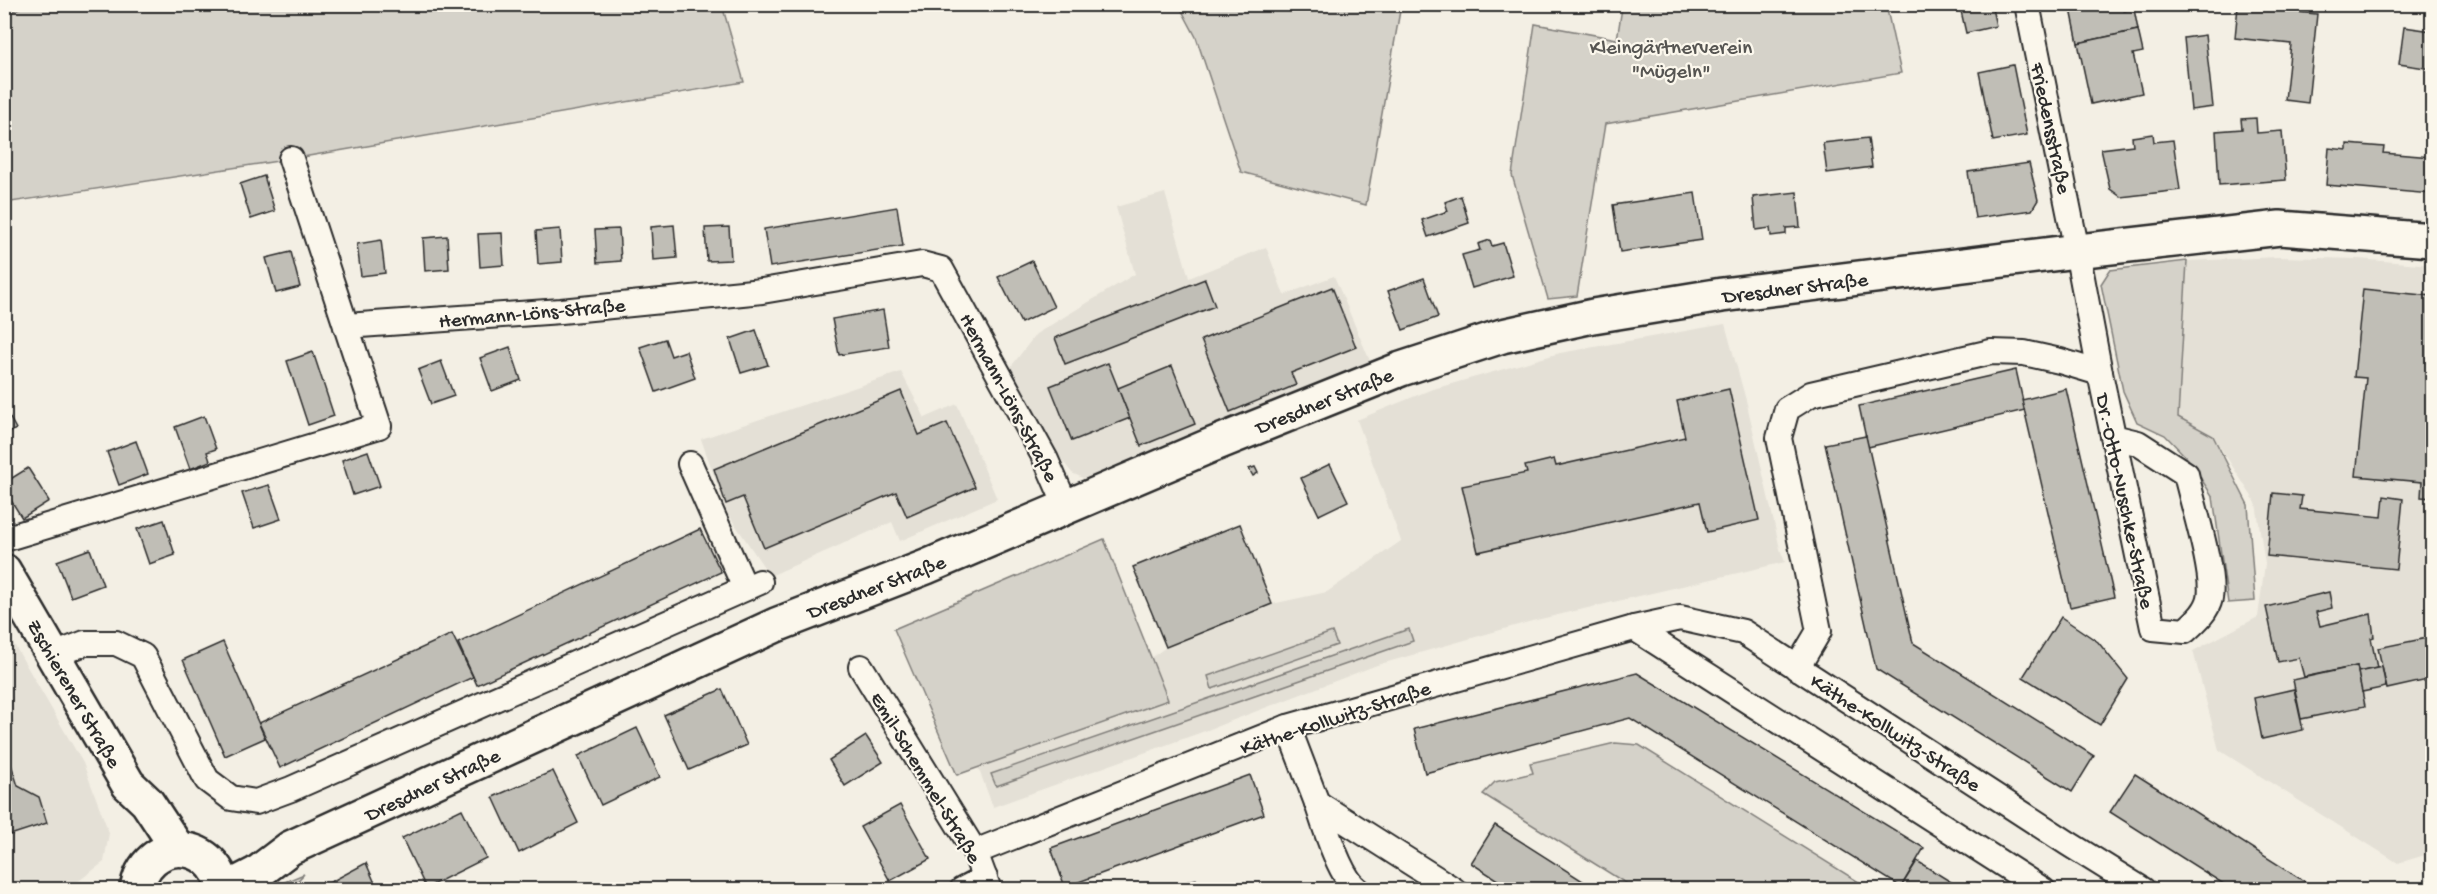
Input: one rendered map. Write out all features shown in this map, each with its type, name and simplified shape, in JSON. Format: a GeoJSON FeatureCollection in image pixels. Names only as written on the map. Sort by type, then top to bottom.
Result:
{"type":"FeatureCollection","features":[{"type":"Feature","properties":{"kind":"street","name":"Friedensstraße"},"geometry":{"type":"LineString","coordinates":[[2027,4],[2078,251]]}},
{"type":"Feature","properties":{"kind":"street"},"geometry":{"type":"LineString","coordinates":[[4,539],[379,426],[291,159]]}},
{"type":"Feature","properties":{"kind":"street","name":"Dresdner Straße"},"geometry":{"type":"LineString","coordinates":[[221,881],[256,874],[290,848],[776,625],[926,567],[1207,447],[1401,369],[1502,336],[1593,316],[1722,296],[2280,228],[2433,240]]}},
{"type":"Feature","properties":{"kind":"street","name":"Dr.-Otto-Nuschke-Straße"},"geometry":{"type":"LineString","coordinates":[[2078,251],[2100,374],[2113,437],[2153,628],[2185,631],[2202,615],[2210,599],[2209,574],[2186,474],[2138,443],[2113,437]]}},
{"type":"Feature","properties":{"kind":"street","name":"Hermann-Löns-Straße"},"geometry":{"type":"LineString","coordinates":[[346,326],[561,311],[762,291],[922,264],[941,269],[1046,460],[1067,508]]}},
{"type":"Feature","properties":{"kind":"street","name":"Dr.-Otto-Nuschke-Straße"},"geometry":{"type":"LineString","coordinates":[[1797,668],[1819,631],[1779,438],[1787,409],[1810,394],[1991,352],[2024,353],[2060,361],[2100,374]]}},
{"type":"Feature","properties":{"kind":"street"},"geometry":{"type":"LineString","coordinates":[[54,655],[85,643],[116,643],[143,656],[207,780],[231,798],[256,802],[291,789],[752,585],[690,464]]}},
{"type":"Feature","properties":{"kind":"street","name":"Zschierener Straße"},"geometry":{"type":"LineString","coordinates":[[4,570],[128,784],[129,809],[145,875]]}},
{"type":"Feature","properties":{"kind":"street","name":"Käthe-Kollwitz-Straße"},"geometry":{"type":"LineString","coordinates":[[975,852],[1288,727],[1634,628],[1680,618],[1743,633],[2144,890]]}},
{"type":"Feature","properties":{"kind":"street"},"geometry":{"type":"LineString","coordinates":[[1634,628],[2043,890]]}},
{"type":"Feature","properties":{"kind":"street","name":"Emil-Schemmel-Straße"},"geometry":{"type":"LineString","coordinates":[[861,667],[975,852],[987,884]]}},
{"type":"Feature","properties":{"kind":"street"},"geometry":{"type":"LineString","coordinates":[[1288,727],[1330,841],[1351,885],[1358,890]]}},
{"type":"Feature","properties":{"kind":"street"},"geometry":{"type":"LineString","coordinates":[[1317,802],[1454,890]]}},
{"type":"Feature","properties":{"kind":"street"},"geometry":{"type":"LineString","coordinates":[[145,875],[200,853],[221,881]]}},
{"type":"Feature","properties":{"kind":"street"},"geometry":{"type":"LineString","coordinates":[[962,890],[987,884]]}},
{"type":"Feature","properties":{"kind":"shaded area"},"geometry":{"type":"Polygon","coordinates":[[[1165,193],[1189,278],[1266,247],[1284,295],[1334,276],[1370,361],[1089,481],[1072,473],[1051,446],[1010,368],[1036,334],[1135,274],[1116,207],[1165,193]]]}},
{"type":"Feature","properties":{"kind":"shaded area"},"geometry":{"type":"Polygon","coordinates":[[[2278,257],[2358,259],[2432,265],[2432,853],[2398,863],[2219,750],[2193,651],[2258,617],[2265,564],[2256,503],[2213,436],[2178,417],[2187,261],[2278,257]]]}},
{"type":"Feature","properties":{"kind":"shaded area"},"geometry":{"type":"Polygon","coordinates":[[[1725,324],[1785,562],[1532,621],[1377,665],[1205,731],[993,807],[978,767],[1168,700],[1151,658],[1166,647],[1272,604],[1327,592],[1401,541],[1357,420],[1430,390],[1560,353],[1725,324]]]}},
{"type":"Feature","properties":{"kind":"shaded area"},"geometry":{"type":"Polygon","coordinates":[[[901,372],[925,418],[957,404],[997,499],[900,541],[892,522],[770,576],[728,514],[701,439],[901,372]]]}},
{"type":"Feature","properties":{"kind":"shaded area"},"geometry":{"type":"Polygon","coordinates":[[[4,627],[83,763],[109,833],[104,862],[68,889],[5,889],[4,627]]]}},
{"type":"Feature","properties":{"kind":"green space"},"geometry":{"type":"Polygon","coordinates":[[[28,4],[722,5],[744,82],[291,159],[5,203],[4,15],[28,4]]]}},
{"type":"Feature","properties":{"kind":"green space"},"geometry":{"type":"Polygon","coordinates":[[[1179,5],[1401,5],[1366,205],[1241,172],[1196,37],[1179,5]]]}},
{"type":"Feature","properties":{"kind":"green space","name":"Kleingärtnerverein \"Mügeln\""},"geometry":{"type":"Polygon","coordinates":[[[1605,5],[1886,5],[1901,73],[1605,124],[1577,296],[1548,299],[1512,175],[1535,24],[1617,39],[1622,8],[1605,5]]]}},
{"type":"Feature","properties":{"kind":"green space"},"geometry":{"type":"Polygon","coordinates":[[[2187,261],[2178,417],[2213,436],[2248,505],[2255,601],[2228,603],[2213,497],[2188,459],[2165,435],[2137,422],[2123,391],[2101,284],[2110,270],[2187,261]]]}},
{"type":"Feature","properties":{"kind":"green space"},"geometry":{"type":"Polygon","coordinates":[[[1104,539],[1168,700],[957,775],[894,629],[1104,539]]]}},
{"type":"Feature","properties":{"kind":"green space"},"geometry":{"type":"Polygon","coordinates":[[[1409,629],[1413,641],[996,786],[991,774],[1409,629]]]}},
{"type":"Feature","properties":{"kind":"green space"},"geometry":{"type":"Polygon","coordinates":[[[1332,632],[1337,645],[1212,689],[1208,676],[1332,632]]]}},
{"type":"Feature","properties":{"kind":"green space"},"geometry":{"type":"Polygon","coordinates":[[[1615,743],[1639,745],[1870,889],[1635,889],[1483,794],[1495,782],[1533,773],[1530,763],[1615,743]]]}},
{"type":"Feature","properties":{"kind":"green space"},"geometry":{"type":"Polygon","coordinates":[[[304,874],[290,889],[268,889],[304,874]]]}},
{"type":"Feature","properties":{"kind":"green space"},"geometry":{"type":"Polygon","coordinates":[[[1196,879],[1200,889],[1162,889],[1196,879]]]}},
{"type":"Feature","properties":{"kind":"building"},"geometry":{"type":"Polygon","coordinates":[[[1959,4],[1988,4],[1961,11],[1959,4]]]}},
{"type":"Feature","properties":{"kind":"building"},"geometry":{"type":"Polygon","coordinates":[[[1991,4],[1996,26],[1966,33],[1961,11],[1991,4]]]}},
{"type":"Feature","properties":{"kind":"building"},"geometry":{"type":"Polygon","coordinates":[[[2070,4],[2122,4],[2124,11],[2134,9],[2138,30],[2078,43],[2070,4]]]}},
{"type":"Feature","properties":{"kind":"building"},"geometry":{"type":"Polygon","coordinates":[[[2238,6],[2317,14],[2308,103],[2285,100],[2291,44],[2235,38],[2238,6]]]}},
{"type":"Feature","properties":{"kind":"building"},"geometry":{"type":"Polygon","coordinates":[[[2404,27],[2432,31],[2432,69],[2399,64],[2404,27]]]}},
{"type":"Feature","properties":{"kind":"building"},"geometry":{"type":"Polygon","coordinates":[[[2138,30],[2143,52],[2133,54],[2142,93],[2091,104],[2078,43],[2138,30]]]}},
{"type":"Feature","properties":{"kind":"building"},"geometry":{"type":"Polygon","coordinates":[[[2205,35],[2213,107],[2191,110],[2184,38],[2205,35]]]}},
{"type":"Feature","properties":{"kind":"building"},"geometry":{"type":"Polygon","coordinates":[[[2013,65],[2027,135],[1993,141],[1979,72],[2013,65]]]}},
{"type":"Feature","properties":{"kind":"building"},"geometry":{"type":"Polygon","coordinates":[[[2256,118],[2257,133],[2282,131],[2286,180],[2219,185],[2216,131],[2242,129],[2241,119],[2256,118]]]}},
{"type":"Feature","properties":{"kind":"building"},"geometry":{"type":"Polygon","coordinates":[[[2153,134],[2154,142],[2173,140],[2180,190],[2121,197],[2110,189],[2101,149],[2133,145],[2132,137],[2153,134]]]}},
{"type":"Feature","properties":{"kind":"building"},"geometry":{"type":"Polygon","coordinates":[[[1868,138],[1872,167],[1827,173],[1823,143],[1868,138]]]}},
{"type":"Feature","properties":{"kind":"building"},"geometry":{"type":"Polygon","coordinates":[[[2347,144],[2384,147],[2383,153],[2432,157],[2432,194],[2326,185],[2329,148],[2347,150],[2347,144]]]}},
{"type":"Feature","properties":{"kind":"building"},"geometry":{"type":"Polygon","coordinates":[[[2029,163],[2038,200],[2032,210],[1975,218],[1968,172],[2029,163]]]}},
{"type":"Feature","properties":{"kind":"building"},"geometry":{"type":"Polygon","coordinates":[[[264,176],[275,211],[251,219],[240,184],[264,176]]]}},
{"type":"Feature","properties":{"kind":"building"},"geometry":{"type":"Polygon","coordinates":[[[1797,192],[1800,227],[1786,228],[1786,234],[1771,236],[1770,228],[1756,230],[1753,197],[1797,192]]]}},
{"type":"Feature","properties":{"kind":"building"},"geometry":{"type":"Polygon","coordinates":[[[1695,193],[1702,240],[1620,252],[1613,205],[1695,193]]]}},
{"type":"Feature","properties":{"kind":"building"},"geometry":{"type":"Polygon","coordinates":[[[1461,196],[1469,223],[1428,237],[1422,220],[1448,211],[1445,202],[1461,196]]]}},
{"type":"Feature","properties":{"kind":"building"},"geometry":{"type":"Polygon","coordinates":[[[897,207],[903,246],[770,267],[764,229],[897,207]]]}},
{"type":"Feature","properties":{"kind":"building"},"geometry":{"type":"Polygon","coordinates":[[[674,225],[677,258],[653,260],[651,227],[674,225]]]}},
{"type":"Feature","properties":{"kind":"building"},"geometry":{"type":"Polygon","coordinates":[[[729,227],[731,260],[707,261],[705,228],[729,227]]]}},
{"type":"Feature","properties":{"kind":"building"},"geometry":{"type":"Polygon","coordinates":[[[560,229],[562,262],[538,264],[536,231],[560,229]]]}},
{"type":"Feature","properties":{"kind":"building"},"geometry":{"type":"Polygon","coordinates":[[[619,229],[621,261],[597,263],[595,230],[619,229]]]}},
{"type":"Feature","properties":{"kind":"building"},"geometry":{"type":"Polygon","coordinates":[[[502,233],[504,265],[480,267],[478,234],[502,233]]]}},
{"type":"Feature","properties":{"kind":"building"},"geometry":{"type":"Polygon","coordinates":[[[447,236],[449,269],[425,271],[423,238],[447,236]]]}},
{"type":"Feature","properties":{"kind":"building"},"geometry":{"type":"Polygon","coordinates":[[[381,240],[385,273],[361,276],[357,244],[381,240]]]}},
{"type":"Feature","properties":{"kind":"building"},"geometry":{"type":"Polygon","coordinates":[[[1490,240],[1492,246],[1503,243],[1513,276],[1472,288],[1462,255],[1480,250],[1478,244],[1490,240]]]}},
{"type":"Feature","properties":{"kind":"building"},"geometry":{"type":"Polygon","coordinates":[[[291,252],[300,287],[276,293],[266,258],[291,252]]]}},
{"type":"Feature","properties":{"kind":"building"},"geometry":{"type":"Polygon","coordinates":[[[1032,261],[1054,307],[1021,323],[998,277],[1032,261]]]}},
{"type":"Feature","properties":{"kind":"building"},"geometry":{"type":"Polygon","coordinates":[[[1424,278],[1438,317],[1403,330],[1388,291],[1424,278]]]}},
{"type":"Feature","properties":{"kind":"building"},"geometry":{"type":"Polygon","coordinates":[[[1205,279],[1215,306],[1065,364],[1055,338],[1205,279]]]}},
{"type":"Feature","properties":{"kind":"building"},"geometry":{"type":"Polygon","coordinates":[[[1332,287],[1356,347],[1291,373],[1296,385],[1230,412],[1201,340],[1332,287]]]}},
{"type":"Feature","properties":{"kind":"building"},"geometry":{"type":"Polygon","coordinates":[[[2363,289],[2432,296],[2432,498],[2421,497],[2422,482],[2356,476],[2366,378],[2354,377],[2363,289]]]}},
{"type":"Feature","properties":{"kind":"building"},"geometry":{"type":"Polygon","coordinates":[[[883,310],[889,347],[839,355],[832,319],[883,310]]]}},
{"type":"Feature","properties":{"kind":"building"},"geometry":{"type":"Polygon","coordinates":[[[756,330],[768,365],[741,373],[730,339],[756,330]]]}},
{"type":"Feature","properties":{"kind":"building"},"geometry":{"type":"Polygon","coordinates":[[[665,339],[671,356],[686,351],[695,378],[656,392],[640,347],[665,339]]]}},
{"type":"Feature","properties":{"kind":"building"},"geometry":{"type":"Polygon","coordinates":[[[510,347],[521,380],[492,391],[480,358],[510,347]]]}},
{"type":"Feature","properties":{"kind":"building"},"geometry":{"type":"Polygon","coordinates":[[[313,352],[334,416],[308,425],[287,361],[313,352]]]}},
{"type":"Feature","properties":{"kind":"building"},"geometry":{"type":"Polygon","coordinates":[[[441,361],[454,396],[431,404],[418,370],[441,361]]]}},
{"type":"Feature","properties":{"kind":"building"},"geometry":{"type":"Polygon","coordinates":[[[1108,363],[1130,418],[1072,441],[1050,386],[1108,363]]]}},
{"type":"Feature","properties":{"kind":"building"},"geometry":{"type":"Polygon","coordinates":[[[1172,366],[1195,424],[1141,446],[1118,388],[1172,366]]]}},
{"type":"Feature","properties":{"kind":"building"},"geometry":{"type":"Polygon","coordinates":[[[2016,370],[2025,410],[1868,447],[1859,406],[2016,370]]]}},
{"type":"Feature","properties":{"kind":"building"},"geometry":{"type":"Polygon","coordinates":[[[1729,389],[1759,520],[1707,532],[1700,502],[1478,552],[1462,486],[1527,473],[1525,466],[1554,459],[1556,466],[1685,437],[1677,401],[1729,389]]]}},
{"type":"Feature","properties":{"kind":"building"},"geometry":{"type":"Polygon","coordinates":[[[2066,389],[2114,597],[2070,607],[2022,400],[2066,389]]]}},
{"type":"Feature","properties":{"kind":"building"},"geometry":{"type":"Polygon","coordinates":[[[901,391],[919,435],[947,423],[975,487],[907,517],[896,492],[764,548],[743,497],[726,504],[714,469],[901,391]]]}},
{"type":"Feature","properties":{"kind":"building"},"geometry":{"type":"Polygon","coordinates":[[[4,407],[16,429],[4,436],[4,407]]]}},
{"type":"Feature","properties":{"kind":"building"},"geometry":{"type":"Polygon","coordinates":[[[204,416],[216,449],[207,452],[210,461],[190,469],[175,427],[204,416]]]}},
{"type":"Feature","properties":{"kind":"building"},"geometry":{"type":"Polygon","coordinates":[[[1866,436],[1913,643],[2094,756],[2072,792],[1876,669],[1825,444],[1866,436]]]}},
{"type":"Feature","properties":{"kind":"building"},"geometry":{"type":"Polygon","coordinates":[[[136,441],[148,474],[119,485],[107,452],[136,441]]]}},
{"type":"Feature","properties":{"kind":"building"},"geometry":{"type":"Polygon","coordinates":[[[368,451],[380,486],[353,495],[342,460],[368,451]]]}},
{"type":"Feature","properties":{"kind":"building"},"geometry":{"type":"Polygon","coordinates":[[[1330,464],[1348,501],[1319,515],[1301,478],[1330,464]]]}},
{"type":"Feature","properties":{"kind":"building"},"geometry":{"type":"Polygon","coordinates":[[[1255,467],[1258,473],[1253,476],[1249,469],[1255,467]]]}},
{"type":"Feature","properties":{"kind":"building"},"geometry":{"type":"Polygon","coordinates":[[[28,468],[49,501],[22,518],[4,489],[4,483],[28,468]]]}},
{"type":"Feature","properties":{"kind":"building"},"geometry":{"type":"Polygon","coordinates":[[[269,485],[281,519],[254,528],[242,493],[269,485]]]}},
{"type":"Feature","properties":{"kind":"building"},"geometry":{"type":"Polygon","coordinates":[[[2273,493],[2302,496],[2300,509],[2382,517],[2384,496],[2403,499],[2396,569],[2267,556],[2273,493]]]}},
{"type":"Feature","properties":{"kind":"building"},"geometry":{"type":"Polygon","coordinates":[[[164,520],[175,555],[149,564],[137,529],[164,520]]]}},
{"type":"Feature","properties":{"kind":"building"},"geometry":{"type":"Polygon","coordinates":[[[1240,524],[1272,604],[1166,647],[1133,567],[1240,524]]]}},
{"type":"Feature","properties":{"kind":"building"},"geometry":{"type":"Polygon","coordinates":[[[700,529],[721,572],[477,685],[458,643],[700,529]]]}},
{"type":"Feature","properties":{"kind":"building"},"geometry":{"type":"Polygon","coordinates":[[[90,549],[103,585],[71,597],[57,561],[90,549]]]}},
{"type":"Feature","properties":{"kind":"building"},"geometry":{"type":"Polygon","coordinates":[[[2329,592],[2332,608],[2316,612],[2320,626],[2371,614],[2374,637],[2371,638],[2377,668],[2358,672],[2357,666],[2304,677],[2299,658],[2278,662],[2266,607],[2329,592]]]}},
{"type":"Feature","properties":{"kind":"building"},"geometry":{"type":"Polygon","coordinates":[[[2061,617],[2098,642],[2128,679],[2100,725],[2023,677],[2061,617]]]}},
{"type":"Feature","properties":{"kind":"building"},"geometry":{"type":"Polygon","coordinates":[[[452,634],[473,677],[280,768],[259,723],[452,634]]]}},
{"type":"Feature","properties":{"kind":"building"},"geometry":{"type":"Polygon","coordinates":[[[2432,637],[2432,679],[2387,689],[2378,648],[2432,637]]]}},
{"type":"Feature","properties":{"kind":"building"},"geometry":{"type":"Polygon","coordinates":[[[223,642],[265,738],[225,756],[183,660],[223,642]]]}},
{"type":"Feature","properties":{"kind":"building"},"geometry":{"type":"Polygon","coordinates":[[[2357,666],[2365,706],[2301,719],[2293,680],[2357,666]]]}},
{"type":"Feature","properties":{"kind":"building"},"geometry":{"type":"Polygon","coordinates":[[[2382,667],[2386,687],[2362,692],[2358,672],[2382,667]]]}},
{"type":"Feature","properties":{"kind":"building"},"geometry":{"type":"Polygon","coordinates":[[[1637,673],[1924,848],[1901,887],[1630,718],[1425,773],[1414,729],[1637,673]]]}},
{"type":"Feature","properties":{"kind":"building"},"geometry":{"type":"Polygon","coordinates":[[[722,689],[747,745],[689,770],[664,715],[722,689]]]}},
{"type":"Feature","properties":{"kind":"building"},"geometry":{"type":"Polygon","coordinates":[[[2294,689],[2303,730],[2262,739],[2254,698],[2294,689]]]}},
{"type":"Feature","properties":{"kind":"building"},"geometry":{"type":"Polygon","coordinates":[[[637,728],[660,777],[601,805],[578,756],[637,728]]]}},
{"type":"Feature","properties":{"kind":"building"},"geometry":{"type":"Polygon","coordinates":[[[866,736],[883,762],[845,786],[829,760],[866,736]]]}},
{"type":"Feature","properties":{"kind":"building"},"geometry":{"type":"Polygon","coordinates":[[[4,759],[10,761],[18,786],[39,797],[47,823],[4,837],[4,759]]]}},
{"type":"Feature","properties":{"kind":"building"},"geometry":{"type":"Polygon","coordinates":[[[553,771],[578,823],[519,853],[493,797],[553,771]]]}},
{"type":"Feature","properties":{"kind":"building"},"geometry":{"type":"Polygon","coordinates":[[[2135,774],[2318,890],[2233,890],[2110,812],[2135,774]]]}},
{"type":"Feature","properties":{"kind":"building"},"geometry":{"type":"Polygon","coordinates":[[[1250,775],[1264,814],[1065,887],[1051,848],[1250,775]]]}},
{"type":"Feature","properties":{"kind":"building"},"geometry":{"type":"Polygon","coordinates":[[[900,805],[930,859],[890,881],[860,827],[900,805]]]}},
{"type":"Feature","properties":{"kind":"building"},"geometry":{"type":"Polygon","coordinates":[[[462,809],[486,858],[426,888],[402,838],[462,809]]]}},
{"type":"Feature","properties":{"kind":"building"},"geometry":{"type":"Polygon","coordinates":[[[1495,825],[1597,890],[1513,890],[1471,863],[1495,825]]]}},
{"type":"Feature","properties":{"kind":"building"},"geometry":{"type":"Polygon","coordinates":[[[1917,861],[1964,890],[1899,890],[1917,861]]]}},
{"type":"Feature","properties":{"kind":"building"},"geometry":{"type":"Polygon","coordinates":[[[366,863],[378,890],[316,890],[366,863]]]}},
{"type":"Feature","properties":{"kind":"building"},"geometry":{"type":"Polygon","coordinates":[[[1075,884],[1077,890],[1059,890],[1065,887],[1075,884]]]}}]}
